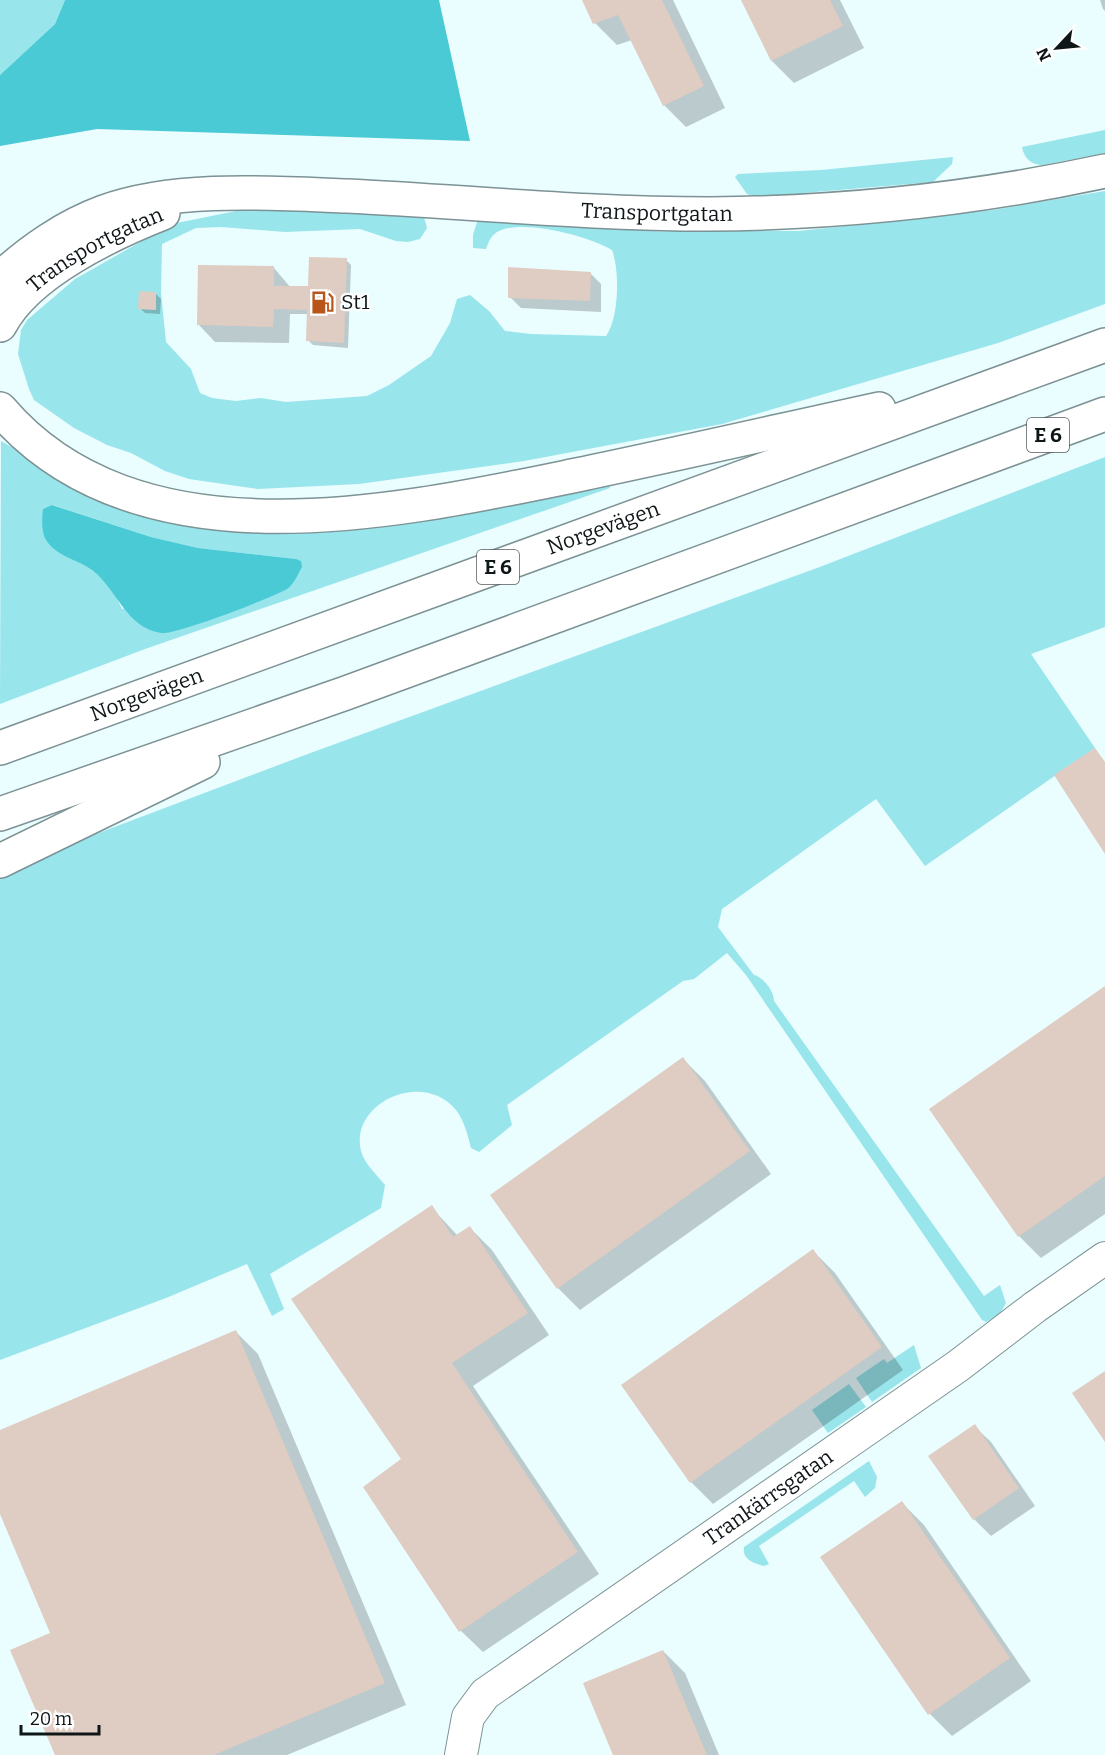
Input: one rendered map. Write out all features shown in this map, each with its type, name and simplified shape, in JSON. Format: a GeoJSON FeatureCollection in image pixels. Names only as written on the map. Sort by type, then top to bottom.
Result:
{"type":"FeatureCollection","features":[{"type":"Feature","properties":{"kind":"main road","name":"Transportgatan"},"geometry":{"type":"LineString","coordinates":[[0,279],[20,260],[60,234],[105,212],[152,200],[225,193],[291,194],[613,212],[765,212],[839,209],[976,195],[1105,171]]}},
{"type":"Feature","properties":{"kind":"main road","name":"Transportgatan"},"geometry":{"type":"LineString","coordinates":[[0,325],[6,314],[35,283],[74,257],[115,234],[206,195]]}},
{"type":"Feature","properties":{"kind":"main road","name":"Norgevägen"},"geometry":{"type":"LineString","coordinates":[[0,748],[1105,345]]}},
{"type":"Feature","properties":{"kind":"main road"},"geometry":{"type":"LineString","coordinates":[[0,409],[31,443],[97,482],[171,506],[274,518],[334,515],[481,495],[996,384]]}},
{"type":"Feature","properties":{"kind":"main road","name":"E 6"},"geometry":{"type":"LineString","coordinates":[[0,814],[346,693],[1105,414]]}},
{"type":"Feature","properties":{"kind":"main road"},"geometry":{"type":"LineString","coordinates":[[0,861],[42,838],[346,693]]}},
{"type":"Feature","properties":{"kind":"street","name":"Trankärrsgatan"},"geometry":{"type":"LineString","coordinates":[[461,1755],[468,1717],[485,1694],[958,1366],[1035,1307],[1105,1258]]}},
{"type":"Feature","properties":{"kind":"shaded area"},"geometry":{"type":"Polygon","coordinates":[[[0,0],[65,0],[55,24],[0,75],[0,0]]]}},
{"type":"Feature","properties":{"kind":"shaded area"},"geometry":{"type":"Polygon","coordinates":[[[65,0],[439,0],[470,141],[97,129],[0,146],[0,75],[55,24],[65,0]]]}},
{"type":"Feature","properties":{"kind":"shaded area"},"geometry":{"type":"Polygon","coordinates":[[[1105,130],[1105,153],[1043,165],[1029,160],[1022,147],[1105,130]]]}},
{"type":"Feature","properties":{"kind":"shaded area"},"geometry":{"type":"Polygon","coordinates":[[[953,157],[952,164],[933,182],[757,197],[747,194],[735,177],[738,174],[821,170],[953,157]]]}},
{"type":"Feature","properties":{"kind":"shaded area"},"geometry":{"type":"Polygon","coordinates":[[[1105,191],[1105,304],[998,343],[722,424],[524,461],[359,484],[258,489],[189,479],[165,471],[131,453],[107,445],[74,428],[34,400],[18,354],[21,330],[27,320],[75,279],[172,224],[246,209],[422,210],[427,228],[420,239],[408,242],[396,241],[360,229],[285,232],[221,227],[196,228],[162,244],[161,293],[166,342],[191,369],[200,393],[212,398],[236,401],[261,398],[286,402],[367,396],[389,385],[431,356],[450,323],[457,299],[470,295],[489,311],[505,331],[606,336],[614,318],[617,294],[615,259],[612,250],[573,235],[524,227],[499,231],[492,236],[486,249],[473,248],[473,235],[477,222],[541,218],[589,221],[660,231],[799,231],[993,210],[1105,191]]]}},
{"type":"Feature","properties":{"kind":"shaded area"},"geometry":{"type":"Polygon","coordinates":[[[1,441],[88,490],[181,522],[247,532],[320,530],[609,484],[610,488],[145,649],[0,704],[1,441]],[[53,505],[43,509],[91,569],[112,588],[122,609],[296,559],[198,548],[151,537],[53,505]]]}},
{"type":"Feature","properties":{"kind":"shaded area"},"geometry":{"type":"Polygon","coordinates":[[[1105,457],[1105,627],[1031,654],[1095,748],[925,866],[876,799],[722,909],[718,927],[754,975],[761,978],[767,985],[774,1001],[984,1296],[1000,1285],[1006,1303],[1000,1314],[986,1322],[982,1320],[746,975],[727,953],[694,979],[683,981],[507,1105],[512,1125],[479,1152],[471,1148],[459,1114],[442,1098],[426,1092],[408,1092],[392,1097],[377,1106],[366,1119],[360,1134],[361,1151],[385,1185],[381,1208],[270,1274],[284,1309],[272,1316],[247,1264],[166,1298],[0,1360],[0,877],[72,843],[305,755],[817,568],[1105,457]]]}},
{"type":"Feature","properties":{"kind":"shaded area"},"geometry":{"type":"Polygon","coordinates":[[[52,505],[151,537],[198,548],[296,559],[301,561],[302,567],[289,587],[278,594],[185,628],[161,633],[149,629],[130,616],[109,587],[92,570],[61,554],[51,546],[44,536],[42,521],[43,509],[52,505]]]}},
{"type":"Feature","properties":{"kind":"shaded area"},"geometry":{"type":"Polygon","coordinates":[[[914,1345],[921,1368],[872,1402],[856,1378],[884,1359],[887,1363],[914,1345]]]}},
{"type":"Feature","properties":{"kind":"shaded area"},"geometry":{"type":"Polygon","coordinates":[[[849,1384],[866,1407],[828,1433],[812,1410],[849,1384]]]}},
{"type":"Feature","properties":{"kind":"shaded area"},"geometry":{"type":"Polygon","coordinates":[[[869,1461],[877,1477],[875,1488],[865,1497],[854,1481],[759,1546],[769,1564],[764,1566],[747,1558],[744,1547],[869,1461]]]}},
{"type":"Feature","properties":{"kind":"building"},"geometry":{"type":"Polygon","coordinates":[[[582,0],[662,0],[704,86],[663,106],[618,15],[593,24],[582,0]]]}},
{"type":"Feature","properties":{"kind":"building"},"geometry":{"type":"Polygon","coordinates":[[[741,0],[830,0],[843,26],[771,61],[741,0]]]}},
{"type":"Feature","properties":{"kind":"building"},"geometry":{"type":"Polygon","coordinates":[[[309,257],[347,258],[344,343],[306,341],[307,310],[274,309],[273,327],[197,325],[198,265],[274,266],[274,286],[308,286],[309,257]]]}},
{"type":"Feature","properties":{"kind":"building"},"geometry":{"type":"Polygon","coordinates":[[[508,267],[591,272],[590,301],[508,298],[508,267]]]}},
{"type":"Feature","properties":{"kind":"building"},"geometry":{"type":"Polygon","coordinates":[[[139,291],[156,292],[156,310],[138,309],[139,291]]]}},
{"type":"Feature","properties":{"kind":"building"},"geometry":{"type":"Polygon","coordinates":[[[1095,748],[1105,762],[1105,854],[1054,775],[1095,748]]]}},
{"type":"Feature","properties":{"kind":"building"},"geometry":{"type":"Polygon","coordinates":[[[1105,986],[1105,1176],[1018,1237],[929,1109],[1105,986]]]}},
{"type":"Feature","properties":{"kind":"building"},"geometry":{"type":"Polygon","coordinates":[[[683,1057],[750,1151],[557,1289],[490,1195],[683,1057]]]}},
{"type":"Feature","properties":{"kind":"building"},"geometry":{"type":"Polygon","coordinates":[[[432,1205],[453,1237],[470,1226],[528,1313],[452,1363],[578,1552],[459,1632],[363,1487],[401,1459],[291,1299],[432,1205]]]}},
{"type":"Feature","properties":{"kind":"building"},"geometry":{"type":"Polygon","coordinates":[[[813,1249],[882,1347],[690,1483],[621,1385],[813,1249]]]}},
{"type":"Feature","properties":{"kind":"building"},"geometry":{"type":"Polygon","coordinates":[[[236,1330],[385,1683],[214,1755],[55,1755],[10,1650],[50,1633],[0,1514],[0,1430],[236,1330]]]}},
{"type":"Feature","properties":{"kind":"building"},"geometry":{"type":"Polygon","coordinates":[[[1105,1371],[1105,1442],[1072,1393],[1105,1371]]]}},
{"type":"Feature","properties":{"kind":"building"},"geometry":{"type":"Polygon","coordinates":[[[975,1424],[1019,1488],[973,1520],[928,1456],[975,1424]]]}},
{"type":"Feature","properties":{"kind":"building"},"geometry":{"type":"Polygon","coordinates":[[[902,1501],[1010,1658],[928,1715],[820,1557],[902,1501]]]}},
{"type":"Feature","properties":{"kind":"building"},"geometry":{"type":"Polygon","coordinates":[[[663,1650],[707,1755],[613,1755],[583,1683],[663,1650]]]}},
{"type":"Feature","properties":{"kind":"place","name":"St1"},"geometry":{"type":"Point","coordinates":[323,302]}}]}
